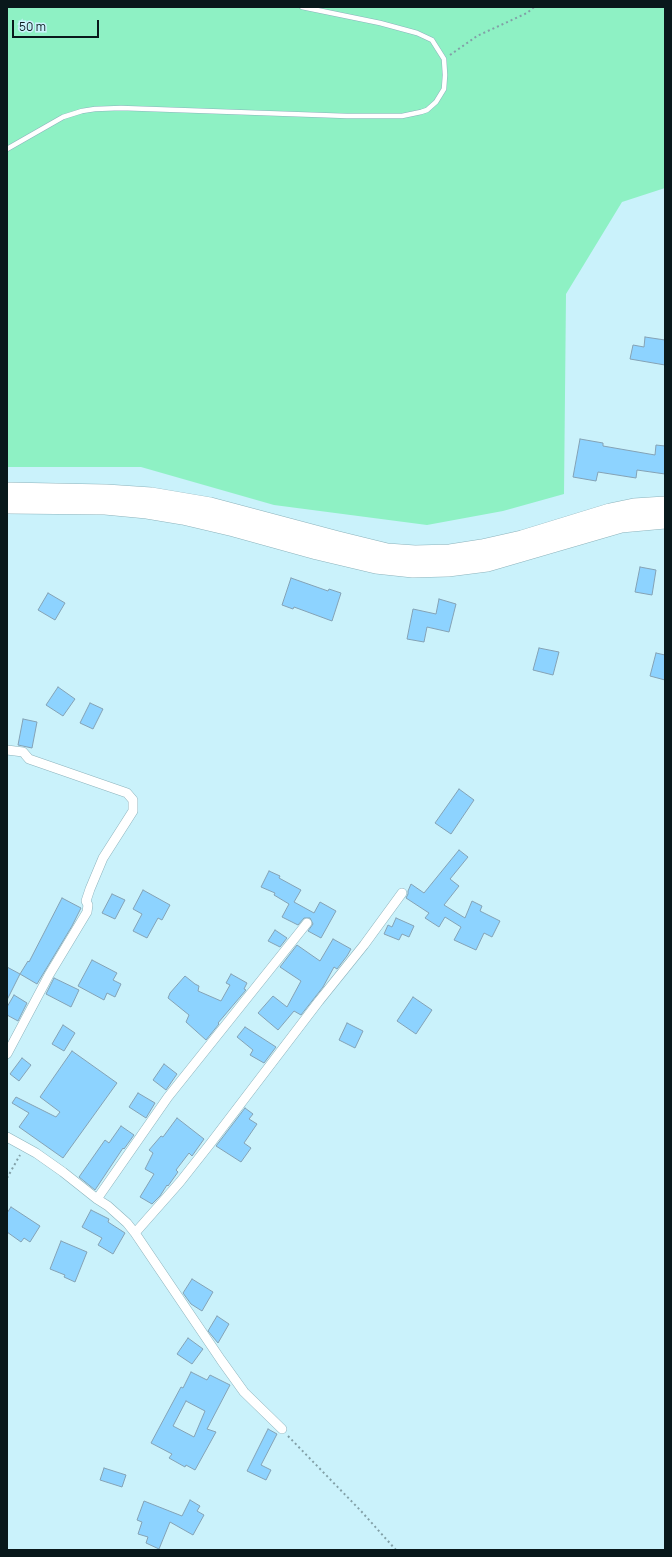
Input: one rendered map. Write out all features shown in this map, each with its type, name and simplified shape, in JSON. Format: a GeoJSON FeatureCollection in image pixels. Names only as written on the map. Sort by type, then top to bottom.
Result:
{"type":"FeatureCollection","features":[{"type":"Feature","properties":{"kind":"highway"},"geometry":{"type":"LineString","coordinates":[[7,491],[106,493],[151,496],[210,506],[380,550],[415,554],[450,553],[482,548],[522,539],[610,512],[634,507],[665,505]]}},
{"type":"Feature","properties":{"kind":"highway"},"geometry":{"type":"LineString","coordinates":[[7,505],[105,506],[161,512],[234,528],[317,551],[376,564],[413,569],[448,568],[487,563],[621,524],[665,520]]}},
{"type":"Feature","properties":{"kind":"street"},"geometry":{"type":"LineString","coordinates":[[7,750],[23,752],[29,759],[126,793],[133,800],[133,811],[103,858],[86,901],[88,905],[87,912],[49,974],[7,1054]]}},
{"type":"Feature","properties":{"kind":"street"},"geometry":{"type":"LineString","coordinates":[[135,1233],[180,1182],[210,1144],[319,1001],[364,945],[402,893]]}},
{"type":"Feature","properties":{"kind":"street"},"geometry":{"type":"LineString","coordinates":[[97,1199],[161,1106],[307,923]]}},
{"type":"Feature","properties":{"kind":"street"},"geometry":{"type":"LineString","coordinates":[[7,1137],[63,1172],[117,1213],[135,1233],[244,1392],[282,1429]]}},
{"type":"Feature","properties":{"kind":"lane"},"geometry":{"type":"LineString","coordinates":[[7,149],[63,117],[82,111],[95,109],[121,108],[353,116],[402,116],[427,110],[436,102],[444,89],[444,59],[432,40],[417,33],[380,23],[302,7]]}},
{"type":"Feature","properties":{"kind":"path"},"geometry":{"type":"LineString","coordinates":[[444,59],[477,36],[527,13],[534,7]]}},
{"type":"Feature","properties":{"kind":"path"},"geometry":{"type":"LineString","coordinates":[[7,1178],[24,1147]]}},
{"type":"Feature","properties":{"kind":"path"},"geometry":{"type":"LineString","coordinates":[[282,1429],[396,1550]]}},
{"type":"Feature","properties":{"kind":"green space"},"geometry":{"type":"Polygon","coordinates":[[[7,7],[665,7],[665,188],[622,202],[566,294],[564,494],[503,511],[427,525],[274,505],[141,467],[7,467],[7,7]]]}},
{"type":"Feature","properties":{"kind":"building"},"geometry":{"type":"Polygon","coordinates":[[[645,337],[665,340],[665,365],[630,359],[633,345],[644,347],[645,337]]]}},
{"type":"Feature","properties":{"kind":"building"},"geometry":{"type":"Polygon","coordinates":[[[580,439],[603,443],[603,446],[655,455],[656,445],[665,446],[665,474],[637,470],[636,478],[598,472],[596,481],[573,477],[580,439]]]}},
{"type":"Feature","properties":{"kind":"building"},"geometry":{"type":"Polygon","coordinates":[[[640,567],[656,570],[652,595],[635,592],[640,567]]]}},
{"type":"Feature","properties":{"kind":"building"},"geometry":{"type":"Polygon","coordinates":[[[291,578],[328,591],[329,589],[341,593],[332,621],[294,607],[293,609],[282,605],[291,578]]]}},
{"type":"Feature","properties":{"kind":"building"},"geometry":{"type":"Polygon","coordinates":[[[48,593],[65,603],[55,620],[38,610],[48,593]]]}},
{"type":"Feature","properties":{"kind":"building"},"geometry":{"type":"Polygon","coordinates":[[[439,599],[456,604],[449,632],[427,627],[424,642],[407,639],[413,609],[436,614],[439,599]]]}},
{"type":"Feature","properties":{"kind":"building"},"geometry":{"type":"Polygon","coordinates":[[[539,648],[559,652],[553,675],[533,670],[539,648]]]}},
{"type":"Feature","properties":{"kind":"building"},"geometry":{"type":"Polygon","coordinates":[[[656,653],[665,655],[665,680],[650,676],[656,653]]]}},
{"type":"Feature","properties":{"kind":"building"},"geometry":{"type":"Polygon","coordinates":[[[58,687],[75,699],[63,716],[46,705],[58,687]]]}},
{"type":"Feature","properties":{"kind":"building"},"geometry":{"type":"Polygon","coordinates":[[[90,703],[103,709],[93,729],[80,723],[90,703]]]}},
{"type":"Feature","properties":{"kind":"building"},"geometry":{"type":"Polygon","coordinates":[[[23,719],[37,722],[32,748],[18,745],[23,719]]]}},
{"type":"Feature","properties":{"kind":"building"},"geometry":{"type":"Polygon","coordinates":[[[459,789],[474,800],[451,834],[435,823],[459,789]]]}},
{"type":"Feature","properties":{"kind":"building"},"geometry":{"type":"Polygon","coordinates":[[[459,850],[468,857],[450,879],[459,886],[444,905],[465,918],[472,901],[482,906],[480,911],[500,921],[492,937],[484,933],[476,950],[454,940],[461,927],[445,917],[439,927],[425,918],[429,913],[406,898],[411,884],[424,893],[459,850]]]}},
{"type":"Feature","properties":{"kind":"building"},"geometry":{"type":"Polygon","coordinates":[[[269,871],[280,876],[279,878],[301,890],[294,902],[314,913],[320,902],[336,911],[321,938],[308,931],[313,924],[310,918],[304,918],[298,925],[282,917],[289,904],[274,895],[275,893],[261,887],[269,871]]]}},
{"type":"Feature","properties":{"kind":"building"},"geometry":{"type":"Polygon","coordinates":[[[143,890],[170,905],[162,920],[158,918],[147,938],[133,931],[142,914],[133,909],[143,890]]]}},
{"type":"Feature","properties":{"kind":"building"},"geometry":{"type":"Polygon","coordinates":[[[112,894],[125,900],[115,919],[102,913],[112,894]]]}},
{"type":"Feature","properties":{"kind":"building"},"geometry":{"type":"Polygon","coordinates":[[[62,898],[81,908],[72,926],[37,984],[20,974],[28,961],[29,962],[62,898]]]}},
{"type":"Feature","properties":{"kind":"building"},"geometry":{"type":"Polygon","coordinates":[[[396,918],[414,926],[409,937],[402,934],[399,940],[384,934],[388,925],[392,927],[396,918]]]}},
{"type":"Feature","properties":{"kind":"building"},"geometry":{"type":"Polygon","coordinates":[[[275,930],[287,938],[280,947],[268,941],[275,930]]]}},
{"type":"Feature","properties":{"kind":"building"},"geometry":{"type":"Polygon","coordinates":[[[333,939],[351,949],[347,956],[337,969],[334,967],[323,987],[301,1015],[294,1011],[278,1030],[258,1013],[273,996],[287,1007],[301,981],[280,967],[297,945],[320,961],[333,939]]]}},
{"type":"Feature","properties":{"kind":"building"},"geometry":{"type":"Polygon","coordinates":[[[92,960],[117,973],[113,980],[121,984],[115,997],[107,993],[104,1000],[78,986],[92,960]]]}},
{"type":"Feature","properties":{"kind":"building"},"geometry":{"type":"Polygon","coordinates":[[[7,967],[20,974],[7,1000],[7,967]]]}},
{"type":"Feature","properties":{"kind":"building"},"geometry":{"type":"Polygon","coordinates":[[[231,974],[247,983],[244,989],[246,990],[218,1023],[219,1024],[206,1040],[186,1022],[189,1015],[168,998],[170,993],[185,976],[199,986],[198,991],[221,1001],[230,985],[226,983],[231,974]]]}},
{"type":"Feature","properties":{"kind":"building"},"geometry":{"type":"Polygon","coordinates":[[[54,978],[79,990],[71,1007],[46,994],[54,978]]]}},
{"type":"Feature","properties":{"kind":"building"},"geometry":{"type":"Polygon","coordinates":[[[14,995],[27,1003],[18,1021],[7,1015],[7,1007],[14,995]]]}},
{"type":"Feature","properties":{"kind":"building"},"geometry":{"type":"Polygon","coordinates":[[[413,997],[432,1010],[416,1034],[397,1021],[413,997]]]}},
{"type":"Feature","properties":{"kind":"building"},"geometry":{"type":"Polygon","coordinates":[[[347,1023],[363,1031],[355,1048],[339,1040],[347,1023]]]}},
{"type":"Feature","properties":{"kind":"building"},"geometry":{"type":"Polygon","coordinates":[[[63,1025],[75,1033],[64,1051],[52,1044],[63,1025]]]}},
{"type":"Feature","properties":{"kind":"building"},"geometry":{"type":"Polygon","coordinates":[[[245,1027],[276,1047],[264,1063],[250,1055],[253,1050],[237,1037],[245,1027]]]}},
{"type":"Feature","properties":{"kind":"building"},"geometry":{"type":"Polygon","coordinates":[[[72,1051],[117,1083],[63,1158],[19,1127],[29,1113],[12,1103],[16,1097],[56,1117],[60,1112],[40,1097],[72,1051]]]}},
{"type":"Feature","properties":{"kind":"building"},"geometry":{"type":"Polygon","coordinates":[[[22,1058],[31,1065],[19,1081],[10,1074],[22,1058]]]}},
{"type":"Feature","properties":{"kind":"building"},"geometry":{"type":"Polygon","coordinates":[[[164,1064],[177,1074],[166,1090],[153,1080],[164,1064]]]}},
{"type":"Feature","properties":{"kind":"building"},"geometry":{"type":"Polygon","coordinates":[[[138,1093],[155,1103],[146,1118],[129,1107],[138,1093]]]}},
{"type":"Feature","properties":{"kind":"building"},"geometry":{"type":"Polygon","coordinates":[[[245,1108],[253,1114],[249,1119],[257,1124],[244,1143],[251,1148],[241,1162],[216,1146],[245,1108]]]}},
{"type":"Feature","properties":{"kind":"building"},"geometry":{"type":"Polygon","coordinates":[[[177,1118],[204,1139],[192,1156],[189,1153],[176,1170],[178,1172],[168,1186],[167,1185],[160,1196],[152,1204],[140,1197],[154,1174],[145,1169],[153,1153],[149,1150],[161,1136],[163,1137],[177,1118]]]}},
{"type":"Feature","properties":{"kind":"building"},"geometry":{"type":"Polygon","coordinates":[[[121,1126],[134,1135],[124,1149],[123,1148],[95,1190],[79,1177],[105,1140],[109,1143],[121,1126]]]}},
{"type":"Feature","properties":{"kind":"building"},"geometry":{"type":"Polygon","coordinates":[[[11,1207],[40,1226],[30,1242],[24,1238],[21,1242],[7,1232],[7,1213],[11,1207]]]}},
{"type":"Feature","properties":{"kind":"building"},"geometry":{"type":"Polygon","coordinates":[[[91,1210],[109,1219],[108,1222],[125,1233],[113,1254],[98,1245],[102,1238],[82,1227],[91,1210]]]}},
{"type":"Feature","properties":{"kind":"building"},"geometry":{"type":"Polygon","coordinates":[[[61,1241],[87,1252],[75,1282],[64,1277],[65,1275],[50,1269],[61,1241]]]}},
{"type":"Feature","properties":{"kind":"building"},"geometry":{"type":"Polygon","coordinates":[[[192,1279],[213,1292],[202,1311],[191,1304],[183,1293],[192,1279]]]}},
{"type":"Feature","properties":{"kind":"building"},"geometry":{"type":"Polygon","coordinates":[[[217,1316],[229,1324],[218,1343],[208,1331],[217,1316]]]}},
{"type":"Feature","properties":{"kind":"building"},"geometry":{"type":"Polygon","coordinates":[[[188,1338],[203,1349],[192,1364],[177,1354],[188,1338]]]}},
{"type":"Feature","properties":{"kind":"building"},"geometry":{"type":"Polygon","coordinates":[[[191,1372],[207,1380],[210,1375],[230,1385],[207,1429],[216,1432],[195,1470],[186,1465],[185,1467],[169,1458],[172,1454],[151,1443],[181,1387],[183,1388],[191,1372]],[[186,1401],[173,1426],[194,1437],[205,1411],[186,1401]]]}},
{"type":"Feature","properties":{"kind":"building"},"geometry":{"type":"Polygon","coordinates":[[[268,1429],[277,1434],[261,1465],[271,1470],[266,1480],[247,1471],[268,1429]]]}},
{"type":"Feature","properties":{"kind":"building"},"geometry":{"type":"Polygon","coordinates":[[[104,1468],[126,1475],[122,1487],[100,1480],[104,1468]]]}},
{"type":"Feature","properties":{"kind":"building"},"geometry":{"type":"Polygon","coordinates":[[[190,1500],[200,1506],[197,1511],[204,1515],[193,1535],[170,1522],[159,1549],[146,1543],[148,1537],[138,1534],[142,1522],[137,1520],[144,1501],[182,1516],[190,1500]]]}}]}
